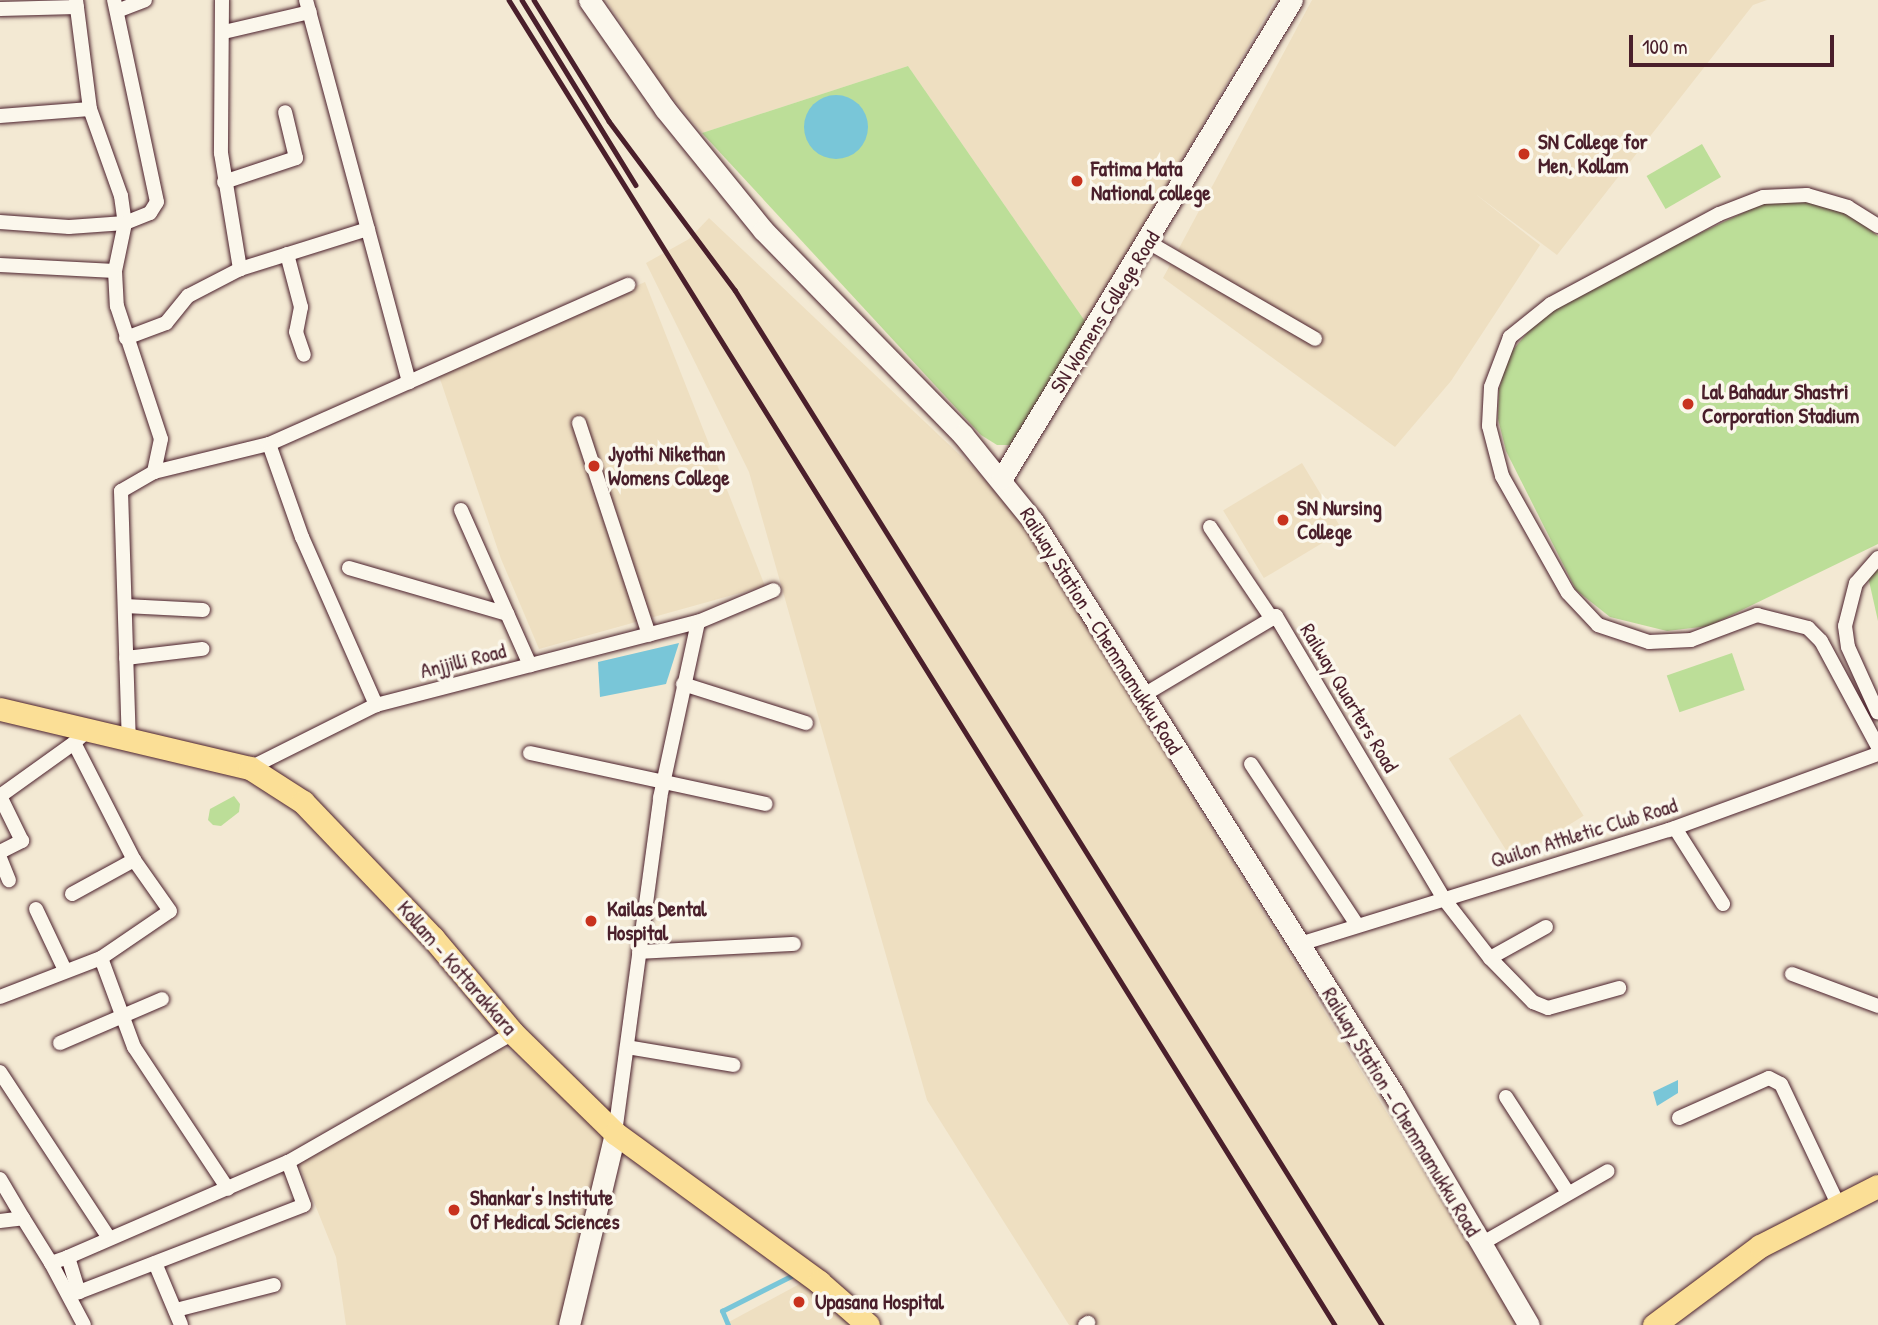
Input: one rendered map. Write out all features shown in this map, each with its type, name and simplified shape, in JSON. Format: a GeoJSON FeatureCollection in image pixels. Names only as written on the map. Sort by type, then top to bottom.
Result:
{"type":"FeatureCollection","features":[{"type":"Feature","properties":{"kind":"main road","name":"Railway Station - Chemmamukku Road"},"geometry":{"type":"LineString","coordinates":[[589,0],[659,100],[763,230],[1002,478],[1300,944],[1529,1325]]}},
{"type":"Feature","properties":{"kind":"main road","name":"SN Womens College Road"},"geometry":{"type":"LineString","coordinates":[[1002,478],[1148,242],[1292,0]]}},
{"type":"Feature","properties":{"kind":"main road","name":"Kollam - Kottarakkara"},"geometry":{"type":"LineString","coordinates":[[0,709],[81,737],[129,740],[250,768],[303,802],[343,838],[513,1033],[615,1133],[819,1282],[868,1325]]}},
{"type":"Feature","properties":{"kind":"main road"},"geometry":{"type":"LineString","coordinates":[[569,1325],[615,1133]]}},
{"type":"Feature","properties":{"kind":"main road"},"geometry":{"type":"LineString","coordinates":[[1654,1325],[1733,1263],[1878,1186]]}},
{"type":"Feature","properties":{"kind":"street"},"geometry":{"type":"LineString","coordinates":[[0,222],[69,227],[125,223],[150,214],[158,202],[116,5],[145,0]]}},
{"type":"Feature","properties":{"kind":"street"},"geometry":{"type":"LineString","coordinates":[[222,0],[224,182],[240,269]]}},
{"type":"Feature","properties":{"kind":"street"},"geometry":{"type":"LineString","coordinates":[[0,9],[77,3],[90,109],[121,197],[125,223],[115,271],[126,338],[162,439],[154,472]]}},
{"type":"Feature","properties":{"kind":"street"},"geometry":{"type":"LineString","coordinates":[[224,32],[308,6],[409,383]]}},
{"type":"Feature","properties":{"kind":"street"},"geometry":{"type":"LineString","coordinates":[[0,116],[90,109]]}},
{"type":"Feature","properties":{"kind":"street"},"geometry":{"type":"LineString","coordinates":[[224,182],[296,158],[285,112]]}},
{"type":"Feature","properties":{"kind":"street"},"geometry":{"type":"LineString","coordinates":[[1878,226],[1848,207],[1807,195],[1763,197],[1719,214],[1551,304],[1510,337],[1491,387],[1489,426],[1508,487],[1568,593],[1598,625],[1649,642],[1691,640],[1757,615],[1808,628],[1821,641],[1878,747]]}},
{"type":"Feature","properties":{"kind":"street"},"geometry":{"type":"LineString","coordinates":[[126,338],[166,324],[188,296],[240,269],[368,229]]}},
{"type":"Feature","properties":{"kind":"street"},"geometry":{"type":"LineString","coordinates":[[1148,242],[1315,339]]}},
{"type":"Feature","properties":{"kind":"street"},"geometry":{"type":"LineString","coordinates":[[287,254],[301,307],[296,332],[304,355]]}},
{"type":"Feature","properties":{"kind":"street"},"geometry":{"type":"LineString","coordinates":[[0,265],[115,271]]}},
{"type":"Feature","properties":{"kind":"street"},"geometry":{"type":"LineString","coordinates":[[129,740],[121,491],[154,472],[270,444],[628,285]]}},
{"type":"Feature","properties":{"kind":"street"},"geometry":{"type":"LineString","coordinates":[[579,423],[649,635]]}},
{"type":"Feature","properties":{"kind":"street"},"geometry":{"type":"LineString","coordinates":[[270,444],[302,537],[376,705]]}},
{"type":"Feature","properties":{"kind":"street"},"geometry":{"type":"LineString","coordinates":[[461,510],[530,665]]}},
{"type":"Feature","properties":{"kind":"street"},"geometry":{"type":"LineString","coordinates":[[1210,527],[1272,619]]}},
{"type":"Feature","properties":{"kind":"street"},"geometry":{"type":"LineString","coordinates":[[1878,558],[1856,583],[1846,626],[1848,647],[1878,713]]}},
{"type":"Feature","properties":{"kind":"street"},"geometry":{"type":"LineString","coordinates":[[349,568],[507,614]]}},
{"type":"Feature","properties":{"kind":"street","name":"Anjjilli Road"},"geometry":{"type":"LineString","coordinates":[[250,768],[294,742],[376,705],[698,622],[774,590]]}},
{"type":"Feature","properties":{"kind":"street"},"geometry":{"type":"LineString","coordinates":[[125,606],[203,610]]}},
{"type":"Feature","properties":{"kind":"street","name":"Railway Quarters Road"},"geometry":{"type":"LineString","coordinates":[[1142,696],[1276,616],[1444,899],[1490,958],[1533,1002],[1548,1008],[1619,988]]}},
{"type":"Feature","properties":{"kind":"street"},"geometry":{"type":"LineString","coordinates":[[615,1133],[662,785],[698,622]]}},
{"type":"Feature","properties":{"kind":"street"},"geometry":{"type":"LineString","coordinates":[[126,658],[202,649]]}},
{"type":"Feature","properties":{"kind":"street"},"geometry":{"type":"LineString","coordinates":[[683,684],[806,723]]}},
{"type":"Feature","properties":{"kind":"street"},"geometry":{"type":"LineString","coordinates":[[0,852],[22,841],[0,796],[81,737],[134,860],[170,911],[101,958],[0,997]]}},
{"type":"Feature","properties":{"kind":"street"},"geometry":{"type":"LineString","coordinates":[[530,753],[662,785],[766,804]]}},
{"type":"Feature","properties":{"kind":"street","name":"Quilon Athletic Club Road"},"geometry":{"type":"LineString","coordinates":[[1300,944],[1675,828],[1878,754]]}},
{"type":"Feature","properties":{"kind":"street"},"geometry":{"type":"LineString","coordinates":[[1251,764],[1357,925]]}},
{"type":"Feature","properties":{"kind":"street"},"geometry":{"type":"LineString","coordinates":[[1675,828],[1723,904]]}},
{"type":"Feature","properties":{"kind":"street"},"geometry":{"type":"LineString","coordinates":[[0,858],[9,880]]}},
{"type":"Feature","properties":{"kind":"street"},"geometry":{"type":"LineString","coordinates":[[72,894],[134,860]]}},
{"type":"Feature","properties":{"kind":"street"},"geometry":{"type":"LineString","coordinates":[[36,909],[65,970]]}},
{"type":"Feature","properties":{"kind":"street"},"geometry":{"type":"LineString","coordinates":[[1490,958],[1546,927]]}},
{"type":"Feature","properties":{"kind":"street"},"geometry":{"type":"LineString","coordinates":[[639,952],[794,944]]}},
{"type":"Feature","properties":{"kind":"street"},"geometry":{"type":"LineString","coordinates":[[101,958],[120,1017],[134,1047],[228,1189]]}},
{"type":"Feature","properties":{"kind":"street"},"geometry":{"type":"LineString","coordinates":[[1792,974],[1878,1006]]}},
{"type":"Feature","properties":{"kind":"street"},"geometry":{"type":"LineString","coordinates":[[60,1043],[162,999]]}},
{"type":"Feature","properties":{"kind":"street"},"geometry":{"type":"LineString","coordinates":[[51,1263],[288,1162],[513,1033]]}},
{"type":"Feature","properties":{"kind":"street"},"geometry":{"type":"LineString","coordinates":[[627,1047],[733,1065]]}},
{"type":"Feature","properties":{"kind":"street"},"geometry":{"type":"LineString","coordinates":[[0,1072],[109,1238]]}},
{"type":"Feature","properties":{"kind":"street"},"geometry":{"type":"LineString","coordinates":[[1679,1118],[1769,1078],[1781,1084],[1839,1206]]}},
{"type":"Feature","properties":{"kind":"street"},"geometry":{"type":"LineString","coordinates":[[1506,1097],[1568,1193]]}},
{"type":"Feature","properties":{"kind":"street"},"geometry":{"type":"LineString","coordinates":[[68,1257],[79,1292],[304,1205],[288,1162]]}},
{"type":"Feature","properties":{"kind":"street"},"geometry":{"type":"LineString","coordinates":[[1481,1244],[1608,1171]]}},
{"type":"Feature","properties":{"kind":"street"},"geometry":{"type":"LineString","coordinates":[[0,1179],[51,1263],[79,1323]]}},
{"type":"Feature","properties":{"kind":"street"},"geometry":{"type":"LineString","coordinates":[[0,1221],[23,1218]]}},
{"type":"Feature","properties":{"kind":"street"},"geometry":{"type":"LineString","coordinates":[[155,1263],[181,1325]]}},
{"type":"Feature","properties":{"kind":"street"},"geometry":{"type":"LineString","coordinates":[[176,1310],[274,1285]]}},
{"type":"Feature","properties":{"kind":"shaded area","name":"Fatima Mata National college"},"geometry":{"type":"Polygon","coordinates":[[[606,0],[1275,0],[1087,324],[908,66],[702,133],[659,82],[606,0]]]}},
{"type":"Feature","properties":{"kind":"shaded area"},"geometry":{"type":"Polygon","coordinates":[[[1312,0],[1767,0],[1753,5],[1557,255],[1474,193],[1540,245],[1451,381],[1395,447],[1163,278],[1312,0]]]}},
{"type":"Feature","properties":{"kind":"shaded area"},"geometry":{"type":"Polygon","coordinates":[[[709,218],[979,473],[1027,530],[1518,1325],[1069,1325],[927,1100],[749,472],[646,263],[689,239],[709,218]]]}},
{"type":"Feature","properties":{"kind":"shaded area","name":"Jyothi Nikethan Womens College"},"geometry":{"type":"Polygon","coordinates":[[[645,282],[765,586],[539,649],[501,559],[438,373],[645,282]]]}},
{"type":"Feature","properties":{"kind":"shaded area","name":"SN Nursing College"},"geometry":{"type":"Polygon","coordinates":[[[1302,463],[1343,531],[1264,578],[1223,510],[1302,463]]]}},
{"type":"Feature","properties":{"kind":"shaded area"},"geometry":{"type":"Polygon","coordinates":[[[1520,714],[1584,816],[1512,860],[1449,759],[1520,714]]]}},
{"type":"Feature","properties":{"kind":"shaded area","name":"Shankar's Institute Of Medical Sciences"},"geometry":{"type":"Polygon","coordinates":[[[502,1045],[610,1136],[561,1325],[346,1325],[336,1257],[298,1162],[502,1045]]]}},
{"type":"Feature","properties":{"kind":"shaded area","name":"Upasana Hospital"},"geometry":{"type":"Polygon","coordinates":[[[807,1280],[857,1325],[727,1325],[727,1323],[807,1280]]]}},
{"type":"Feature","properties":{"kind":"green space"},"geometry":{"type":"Polygon","coordinates":[[[908,66],[1087,324],[1010,445],[997,445],[981,435],[702,133],[908,66]]]}},
{"type":"Feature","properties":{"kind":"green space"},"geometry":{"type":"Polygon","coordinates":[[[1702,144],[1721,177],[1666,209],[1647,176],[1702,144]]]}},
{"type":"Feature","properties":{"kind":"green space","name":"Lal Bahadur Shastri Corporation Stadium"},"geometry":{"type":"Polygon","coordinates":[[[1800,198],[1849,213],[1878,236],[1878,544],[1709,626],[1667,631],[1610,617],[1576,590],[1506,451],[1498,419],[1499,390],[1508,356],[1551,304],[1770,200],[1800,198]]]}},
{"type":"Feature","properties":{"kind":"green space"},"geometry":{"type":"Polygon","coordinates":[[[1878,569],[1878,621],[1867,572],[1878,569]]]}},
{"type":"Feature","properties":{"kind":"green space"},"geometry":{"type":"Polygon","coordinates":[[[1732,653],[1745,690],[1679,712],[1667,675],[1732,653]]]}},
{"type":"Feature","properties":{"kind":"green space"},"geometry":{"type":"Polygon","coordinates":[[[234,796],[240,804],[239,812],[221,826],[213,825],[208,820],[210,809],[234,796]]]}},
{"type":"Feature","properties":{"kind":"water"},"geometry":{"type":"Polygon","coordinates":[[[836,95],[854,101],[862,109],[868,127],[862,145],[854,153],[836,159],[818,153],[810,145],[804,127],[810,109],[818,101],[836,95]]]}},
{"type":"Feature","properties":{"kind":"water"},"geometry":{"type":"Polygon","coordinates":[[[679,643],[666,684],[600,697],[598,662],[679,643]]]}},
{"type":"Feature","properties":{"kind":"water"},"geometry":{"type":"Polygon","coordinates":[[[1678,1080],[1678,1093],[1657,1106],[1653,1092],[1678,1080]]]}},
{"type":"Feature","properties":{"kind":"waterway"},"geometry":{"type":"LineString","coordinates":[[728,1325],[722,1311],[795,1274]]}},
{"type":"Feature","properties":{"kind":"railway"},"geometry":{"type":"LineString","coordinates":[[509,0],[1335,1325]]}},
{"type":"Feature","properties":{"kind":"railway"},"geometry":{"type":"LineString","coordinates":[[522,0],[636,185]]}},
{"type":"Feature","properties":{"kind":"railway"},"geometry":{"type":"LineString","coordinates":[[534,0],[609,121],[735,290],[1382,1325]]}},
{"type":"Feature","properties":{"kind":"place","name":"SN College for Men, Kollam"},"geometry":{"type":"Point","coordinates":[1524,154]}},
{"type":"Feature","properties":{"kind":"place","name":"Fatima Mata National college"},"geometry":{"type":"Point","coordinates":[1077,181]}},
{"type":"Feature","properties":{"kind":"place","name":"Lal Bahadur Shastri Corporation Stadium"},"geometry":{"type":"Point","coordinates":[1688,404]}},
{"type":"Feature","properties":{"kind":"place","name":"Jyothi Nikethan Womens College"},"geometry":{"type":"Point","coordinates":[594,466]}},
{"type":"Feature","properties":{"kind":"place","name":"SN Nursing College"},"geometry":{"type":"Point","coordinates":[1283,520]}},
{"type":"Feature","properties":{"kind":"place","name":"Kailas Dental Hospital"},"geometry":{"type":"Point","coordinates":[591,921]}},
{"type":"Feature","properties":{"kind":"place","name":"Shankar's Institute Of Medical Sciences"},"geometry":{"type":"Point","coordinates":[454,1210]}},
{"type":"Feature","properties":{"kind":"place","name":"Upasana Hospital"},"geometry":{"type":"Point","coordinates":[799,1302]}}]}
